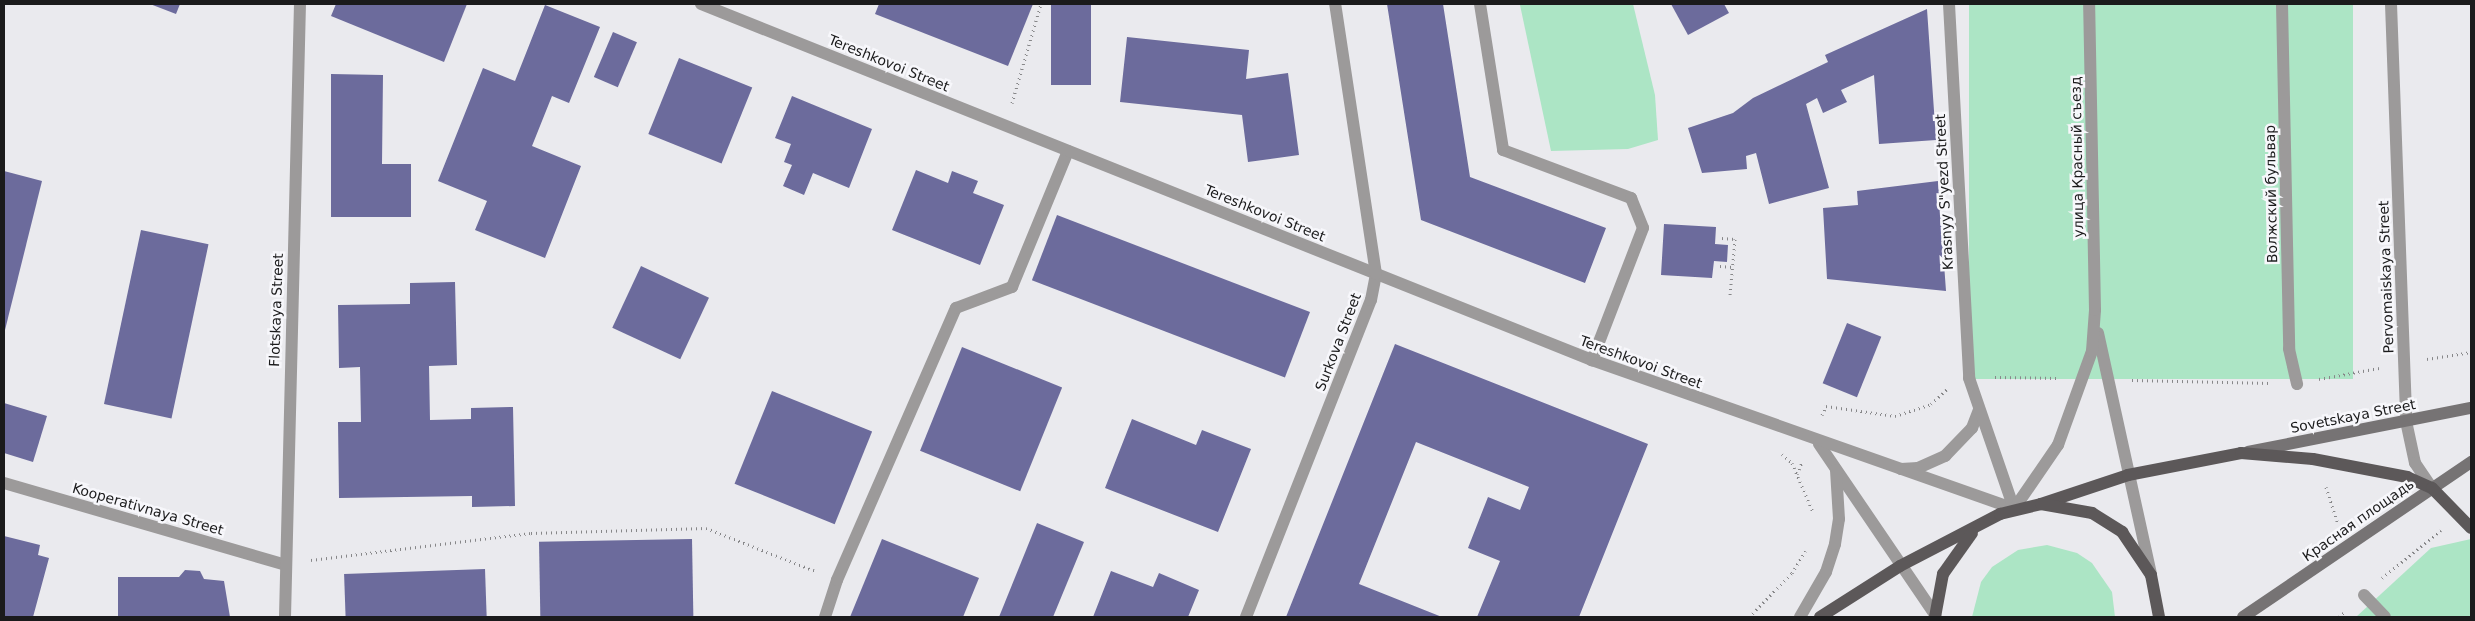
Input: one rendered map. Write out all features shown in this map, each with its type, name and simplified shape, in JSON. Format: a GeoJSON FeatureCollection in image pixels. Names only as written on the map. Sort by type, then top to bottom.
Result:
{"type":"FeatureCollection","features":[{"type":"Feature","properties":{"kind":"main road","name":"Красная площадь"},"geometry":{"type":"LineString","coordinates":[[1820,617],[1900,566],[2014,509],[2041,504],[2128,475],[2241,453],[2313,458],[2380,469],[2432,488]]}},
{"type":"Feature","properties":{"kind":"main road","name":"Pervomaiskaya Street"},"geometry":{"type":"LineString","coordinates":[[2432,488],[2471,528]]}},
{"type":"Feature","properties":{"kind":"main road","name":"Красная площадь"},"geometry":{"type":"LineString","coordinates":[[2041,504],[2076,507],[2108,521],[2134,545],[2151,575],[2159,617]]}},
{"type":"Feature","properties":{"kind":"main road","name":"Красная площадь"},"geometry":{"type":"LineString","coordinates":[[1935,616],[1946,568],[1981,525]]}},
{"type":"Feature","properties":{"kind":"street","name":"Flotskaya Street"},"geometry":{"type":"LineString","coordinates":[[285,617],[283,564],[300,4]]}},
{"type":"Feature","properties":{"kind":"street","name":"Tereshkovoi Street"},"geometry":{"type":"LineString","coordinates":[[701,4],[1592,360],[1819,444]]}},
{"type":"Feature","properties":{"kind":"street","name":"Surkova Street"},"geometry":{"type":"LineString","coordinates":[[1246,617],[1372,300],[1376,274],[1335,4]]}},
{"type":"Feature","properties":{"kind":"street"},"geometry":{"type":"LineString","coordinates":[[1480,4],[1503,150],[1631,198],[1643,228],[1592,360]]}},
{"type":"Feature","properties":{"kind":"street","name":"Krasnyy S\"yezd Street"},"geometry":{"type":"LineString","coordinates":[[1949,4],[1969,378]]}},
{"type":"Feature","properties":{"kind":"street","name":"улица Красный съезд"},"geometry":{"type":"LineString","coordinates":[[2089,4],[2095,310]]}},
{"type":"Feature","properties":{"kind":"street","name":"Волжский бульвар"},"geometry":{"type":"LineString","coordinates":[[2282,4],[2289,349],[2297,384]]}},
{"type":"Feature","properties":{"kind":"street","name":"Pervomaiskaya Street"},"geometry":{"type":"LineString","coordinates":[[2390,4],[2406,421],[2415,463],[2432,488]]}},
{"type":"Feature","properties":{"kind":"street"},"geometry":{"type":"LineString","coordinates":[[825,617],[837,580],[956,308],[1012,287],[1068,151]]}},
{"type":"Feature","properties":{"kind":"street","name":"Красная площадь"},"geometry":{"type":"LineString","coordinates":[[1819,444],[2014,509],[2049,463],[2084,379],[2095,310]]}},
{"type":"Feature","properties":{"kind":"street","name":"Красная площадь"},"geometry":{"type":"LineString","coordinates":[[2095,310],[2105,380],[2151,575]]}},
{"type":"Feature","properties":{"kind":"street"},"geometry":{"type":"LineString","coordinates":[[1969,378],[1978,410],[2014,509]]}},
{"type":"Feature","properties":{"kind":"street","name":"Sovetskaya Street"},"geometry":{"type":"LineString","coordinates":[[2241,453],[2471,408]]}},
{"type":"Feature","properties":{"kind":"street","name":"Красная площадь"},"geometry":{"type":"LineString","coordinates":[[1896,470],[1918,468],[1945,456],[1972,428],[1978,410]]}},
{"type":"Feature","properties":{"kind":"street","name":"Красная площадь"},"geometry":{"type":"LineString","coordinates":[[1819,444],[1935,616]]}},
{"type":"Feature","properties":{"kind":"street"},"geometry":{"type":"LineString","coordinates":[[2432,488],[2471,462]]}},
{"type":"Feature","properties":{"kind":"street"},"geometry":{"type":"LineString","coordinates":[[1800,617],[1826,572],[1835,544],[1839,519],[1836,470]]}},
{"type":"Feature","properties":{"kind":"street","name":"Kooperativnaya Street"},"geometry":{"type":"LineString","coordinates":[[4,483],[283,564]]}},
{"type":"Feature","properties":{"kind":"street","name":"Красная площадь"},"geometry":{"type":"LineString","coordinates":[[2243,617],[2432,488]]}},
{"type":"Feature","properties":{"kind":"street"},"geometry":{"type":"LineString","coordinates":[[2364,595],[2385,617]]}},
{"type":"Feature","properties":{"kind":"path"},"geometry":{"type":"LineString","coordinates":[[1003,125],[1026,67],[1042,4]]}},
{"type":"Feature","properties":{"kind":"path"},"geometry":{"type":"LineString","coordinates":[[1722,238],[1735,239],[1730,295]]}},
{"type":"Feature","properties":{"kind":"path"},"geometry":{"type":"LineString","coordinates":[[1720,266],[1733,267]]}},
{"type":"Feature","properties":{"kind":"path"},"geometry":{"type":"LineString","coordinates":[[2105,380],[2297,384],[2471,352]]}},
{"type":"Feature","properties":{"kind":"path"},"geometry":{"type":"LineString","coordinates":[[1826,406],[1895,416],[1931,404],[1959,378],[2084,379]]}},
{"type":"Feature","properties":{"kind":"path"},"geometry":{"type":"LineString","coordinates":[[1778,451],[1792,463],[1814,514],[1812,524]]}},
{"type":"Feature","properties":{"kind":"path"},"geometry":{"type":"LineString","coordinates":[[2313,458],[2346,546]]}},
{"type":"Feature","properties":{"kind":"path"},"geometry":{"type":"LineString","coordinates":[[2339,617],[2427,538],[2461,517]]}},
{"type":"Feature","properties":{"kind":"path"},"geometry":{"type":"LineString","coordinates":[[283,564],[531,533],[706,528],[837,580]]}},
{"type":"Feature","properties":{"kind":"path"},"geometry":{"type":"LineString","coordinates":[[1749,617],[1792,573],[1809,544]]}},
{"type":"Feature","properties":{"kind":"green space"},"geometry":{"type":"Polygon","coordinates":[[[1633,4],[1655,95],[1658,140],[1628,149],[1551,151],[1520,5],[1633,4]]]}},
{"type":"Feature","properties":{"kind":"green space"},"geometry":{"type":"Polygon","coordinates":[[[1969,4],[2353,4],[2353,379],[1969,379],[1969,4]]]}},
{"type":"Feature","properties":{"kind":"green space"},"geometry":{"type":"Polygon","coordinates":[[[2471,539],[2471,617],[2356,617],[2431,548],[2471,539]]]}},
{"type":"Feature","properties":{"kind":"green space"},"geometry":{"type":"Polygon","coordinates":[[[2047,545],[2077,553],[2092,563],[2112,592],[2115,617],[1972,617],[1981,582],[1992,567],[2018,550],[2047,545]]]}},
{"type":"Feature","properties":{"kind":"building"},"geometry":{"type":"Polygon","coordinates":[[[150,4],[180,4],[176,14],[150,4]]]}},
{"type":"Feature","properties":{"kind":"building"},"geometry":{"type":"Polygon","coordinates":[[[336,4],[467,4],[444,62],[331,16],[336,4]]]}},
{"type":"Feature","properties":{"kind":"building"},"geometry":{"type":"Polygon","coordinates":[[[879,4],[1033,4],[1008,66],[875,14],[879,4]]]}},
{"type":"Feature","properties":{"kind":"building"},"geometry":{"type":"Polygon","coordinates":[[[1051,4],[1091,4],[1091,85],[1051,85],[1051,4]]]}},
{"type":"Feature","properties":{"kind":"building"},"geometry":{"type":"Polygon","coordinates":[[[1387,4],[1443,4],[1470,177],[1606,228],[1585,283],[1421,220],[1387,4]]]}},
{"type":"Feature","properties":{"kind":"building"},"geometry":{"type":"Polygon","coordinates":[[[1671,4],[1724,4],[1729,13],[1688,35],[1671,4]]]}},
{"type":"Feature","properties":{"kind":"building"},"geometry":{"type":"Polygon","coordinates":[[[545,5],[600,27],[569,103],[552,96],[532,146],[581,166],[545,258],[475,230],[487,201],[438,181],[483,68],[515,81],[545,5]]]}},
{"type":"Feature","properties":{"kind":"building"},"geometry":{"type":"Polygon","coordinates":[[[1927,9],[1936,140],[1879,144],[1874,75],[1841,90],[1847,102],[1823,113],[1817,98],[1806,104],[1829,188],[1769,204],[1756,153],[1746,156],[1747,169],[1702,173],[1688,128],[1733,113],[1753,98],[1828,62],[1825,55],[1927,9]]]}},
{"type":"Feature","properties":{"kind":"building"},"geometry":{"type":"Polygon","coordinates":[[[613,32],[637,42],[618,87],[594,77],[613,32]]]}},
{"type":"Feature","properties":{"kind":"building"},"geometry":{"type":"Polygon","coordinates":[[[1127,37],[1249,50],[1246,79],[1288,73],[1299,155],[1248,162],[1242,115],[1120,102],[1127,37]]]}},
{"type":"Feature","properties":{"kind":"building"},"geometry":{"type":"Polygon","coordinates":[[[679,58],[752,88],[722,164],[648,134],[679,58]]]}},
{"type":"Feature","properties":{"kind":"building"},"geometry":{"type":"Polygon","coordinates":[[[331,74],[383,75],[382,164],[411,164],[411,217],[331,217],[331,74]]]}},
{"type":"Feature","properties":{"kind":"building"},"geometry":{"type":"Polygon","coordinates":[[[792,96],[872,129],[849,188],[813,173],[804,195],[783,186],[792,165],[784,162],[791,144],[775,138],[792,96]]]}},
{"type":"Feature","properties":{"kind":"building"},"geometry":{"type":"Polygon","coordinates":[[[916,170],[948,183],[952,171],[978,181],[973,193],[1004,205],[980,265],[892,230],[916,170]]]}},
{"type":"Feature","properties":{"kind":"building"},"geometry":{"type":"Polygon","coordinates":[[[4,171],[42,181],[4,334],[4,171]]]}},
{"type":"Feature","properties":{"kind":"building"},"geometry":{"type":"Polygon","coordinates":[[[1938,181],[1946,291],[1827,279],[1823,208],[1858,205],[1857,191],[1938,181]]]}},
{"type":"Feature","properties":{"kind":"building"},"geometry":{"type":"Polygon","coordinates":[[[1057,215],[1310,312],[1285,377],[1032,280],[1057,215]]]}},
{"type":"Feature","properties":{"kind":"building"},"geometry":{"type":"Polygon","coordinates":[[[1664,224],[1716,227],[1715,244],[1728,245],[1727,262],[1714,261],[1712,278],[1661,275],[1664,224]]]}},
{"type":"Feature","properties":{"kind":"building"},"geometry":{"type":"Polygon","coordinates":[[[141,230],[208,244],[171,418],[104,404],[141,230]]]}},
{"type":"Feature","properties":{"kind":"building"},"geometry":{"type":"Polygon","coordinates":[[[641,266],[709,298],[680,359],[612,328],[641,266]]]}},
{"type":"Feature","properties":{"kind":"building"},"geometry":{"type":"Polygon","coordinates":[[[455,282],[457,365],[429,366],[430,420],[471,419],[471,408],[513,407],[515,506],[472,507],[472,496],[339,498],[338,422],[361,422],[360,367],[339,368],[338,305],[410,304],[410,283],[455,282]]]}},
{"type":"Feature","properties":{"kind":"building"},"geometry":{"type":"Polygon","coordinates":[[[1847,323],[1881,337],[1857,397],[1823,383],[1847,323]]]}},
{"type":"Feature","properties":{"kind":"building"},"geometry":{"type":"Polygon","coordinates":[[[1395,344],[1648,444],[1579,617],[1477,617],[1500,561],[1468,548],[1488,497],[1520,510],[1529,487],[1416,442],[1359,584],[1442,617],[1286,617],[1395,344]]]}},
{"type":"Feature","properties":{"kind":"building"},"geometry":{"type":"Polygon","coordinates":[[[962,347],[1062,387],[1020,491],[920,451],[962,347]]]}},
{"type":"Feature","properties":{"kind":"building"},"geometry":{"type":"Polygon","coordinates":[[[772,391],[872,431],[835,524],[735,484],[772,391]]]}},
{"type":"Feature","properties":{"kind":"building"},"geometry":{"type":"Polygon","coordinates":[[[4,403],[47,416],[33,462],[4,453],[4,403]]]}},
{"type":"Feature","properties":{"kind":"building"},"geometry":{"type":"Polygon","coordinates":[[[1132,419],[1196,445],[1202,430],[1251,449],[1218,532],[1105,488],[1132,419]]]}},
{"type":"Feature","properties":{"kind":"building"},"geometry":{"type":"Polygon","coordinates":[[[1037,523],[1084,542],[1053,617],[999,617],[1037,523]]]}},
{"type":"Feature","properties":{"kind":"building"},"geometry":{"type":"Polygon","coordinates":[[[4,536],[40,545],[38,555],[49,558],[33,617],[4,617],[4,536]]]}},
{"type":"Feature","properties":{"kind":"building"},"geometry":{"type":"Polygon","coordinates":[[[692,539],[693,616],[540,617],[539,542],[692,539]]]}},
{"type":"Feature","properties":{"kind":"building"},"geometry":{"type":"Polygon","coordinates":[[[882,539],[979,578],[963,617],[850,617],[882,539]]]}},
{"type":"Feature","properties":{"kind":"building"},"geometry":{"type":"Polygon","coordinates":[[[485,569],[487,617],[346,617],[344,574],[485,569]]]}},
{"type":"Feature","properties":{"kind":"building"},"geometry":{"type":"Polygon","coordinates":[[[185,570],[200,571],[204,579],[224,581],[230,617],[118,617],[118,577],[179,577],[185,570]]]}},
{"type":"Feature","properties":{"kind":"building"},"geometry":{"type":"Polygon","coordinates":[[[1111,571],[1153,587],[1159,573],[1199,590],[1188,617],[1093,617],[1111,571]]]}}]}
